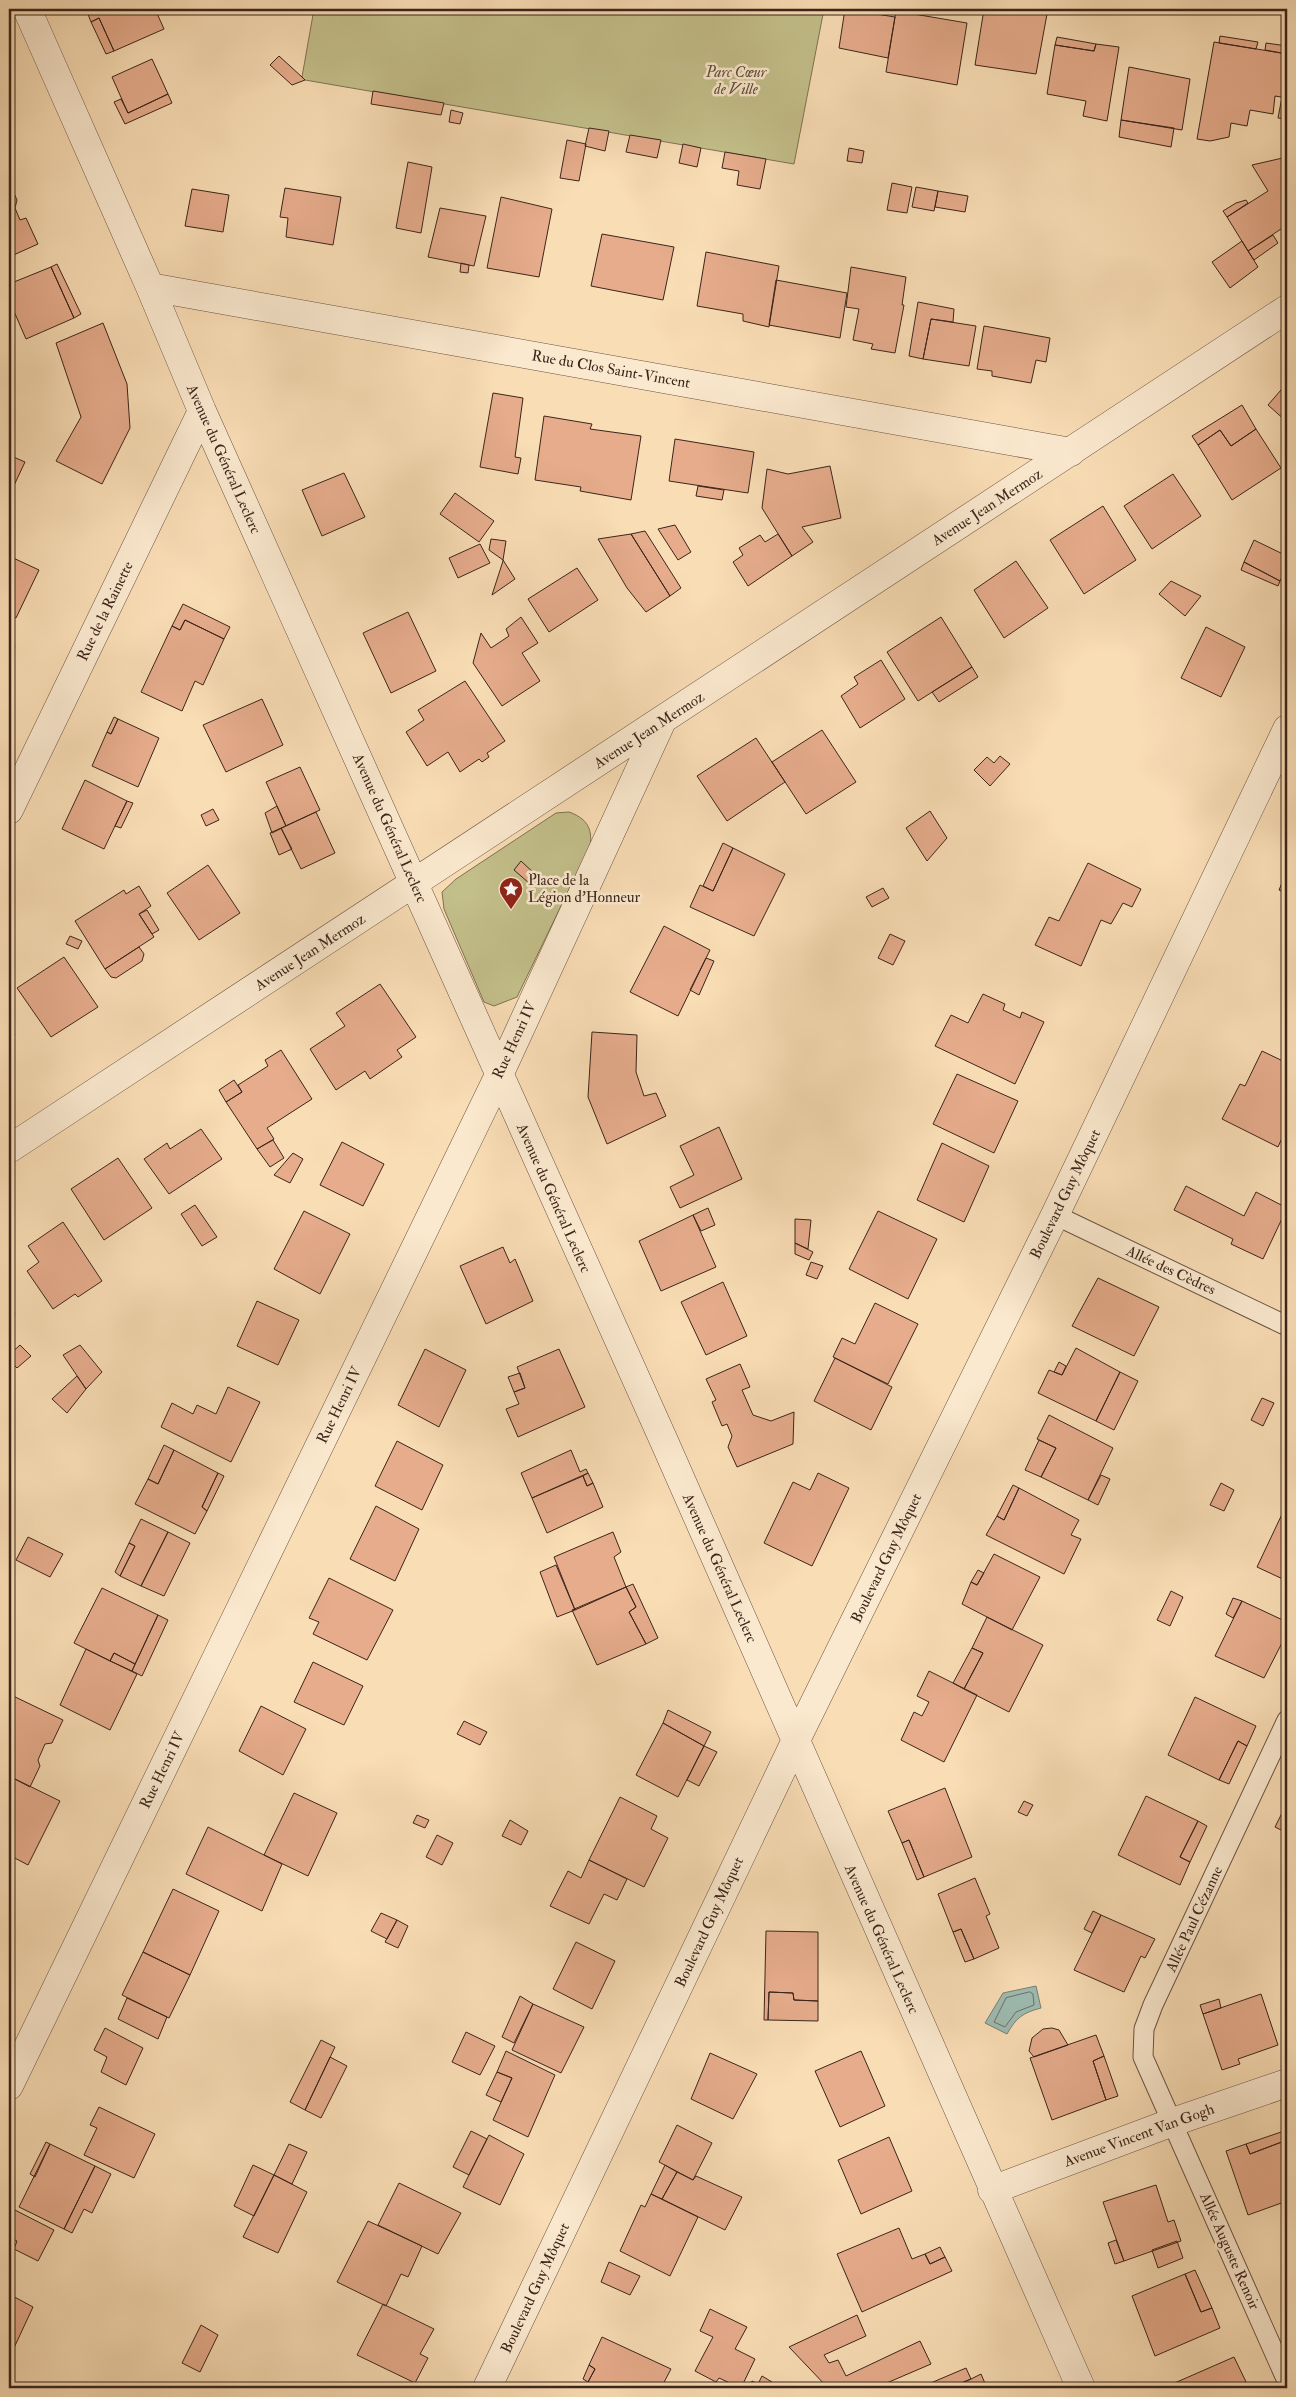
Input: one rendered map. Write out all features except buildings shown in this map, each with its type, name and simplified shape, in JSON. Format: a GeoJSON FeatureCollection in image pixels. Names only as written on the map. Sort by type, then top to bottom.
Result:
{"type":"FeatureCollection","features":[{"type":"Feature","properties":{"kind":"street","name":"Avenue du Général Leclerc"},"geometry":{"type":"LineString","coordinates":[[27,9],[150,287],[202,411],[415,883],[796,1740],[992,2190],[1081,2388]]}},
{"type":"Feature","properties":{"kind":"street","name":"Rue du Clos Saint-Vincent"},"geometry":{"type":"LineString","coordinates":[[150,287],[1071,452]]}},
{"type":"Feature","properties":{"kind":"street","name":"Avenue Jean Mermoz"},"geometry":{"type":"LineString","coordinates":[[9,1149],[1287,309]]}},
{"type":"Feature","properties":{"kind":"street","name":"Rue de la Rainette"},"geometry":{"type":"LineString","coordinates":[[9,810],[202,411]]}},
{"type":"Feature","properties":{"kind":"street","name":"Rue Henri IV"},"geometry":{"type":"LineString","coordinates":[[9,2086],[499,1075],[662,721]]}},
{"type":"Feature","properties":{"kind":"street","name":"Boulevard Guy Môquet"},"geometry":{"type":"LineString","coordinates":[[487,2388],[796,1740],[1055,1215],[1287,729]]}},
{"type":"Feature","properties":{"kind":"street","name":"Avenue Vincent Van Gogh"},"geometry":{"type":"LineString","coordinates":[[992,2190],[1172,2122],[1287,2083]]}},
{"type":"Feature","properties":{"kind":"lane","name":"Allée des Cèdres"},"geometry":{"type":"LineString","coordinates":[[1055,1215],[1287,1326]]}},
{"type":"Feature","properties":{"kind":"lane","name":"Allée Paul Cézanne"},"geometry":{"type":"LineString","coordinates":[[1172,2122],[1144,2057],[1144,2029],[1287,1720]]}},
{"type":"Feature","properties":{"kind":"lane","name":"Allée Auguste Renoir"},"geometry":{"type":"LineString","coordinates":[[1172,2122],[1287,2381]]}},
{"type":"Feature","properties":{"kind":"green space","name":"Parc Cœur de Ville"},"geometry":{"type":"Polygon","coordinates":[[[314,9],[824,9],[794,164],[305,80],[302,77],[314,9]]]}},
{"type":"Feature","properties":{"kind":"green space"},"geometry":{"type":"Polygon","coordinates":[[[569,812],[580,817],[587,824],[591,840],[590,846],[517,997],[494,1006],[484,1002],[444,909],[442,892],[456,879],[556,813],[569,812]]]}},
{"type":"Feature","properties":{"kind":"water"},"geometry":{"type":"Polygon","coordinates":[[[1036,1986],[1041,2008],[1020,2017],[1007,2034],[985,2023],[1003,1993],[1036,1986]]]}},
{"type":"Feature","properties":{"kind":"place","name":"Place de la Légion d'Honneur"},"geometry":{"type":"Point","coordinates":[511,910]}}]}
